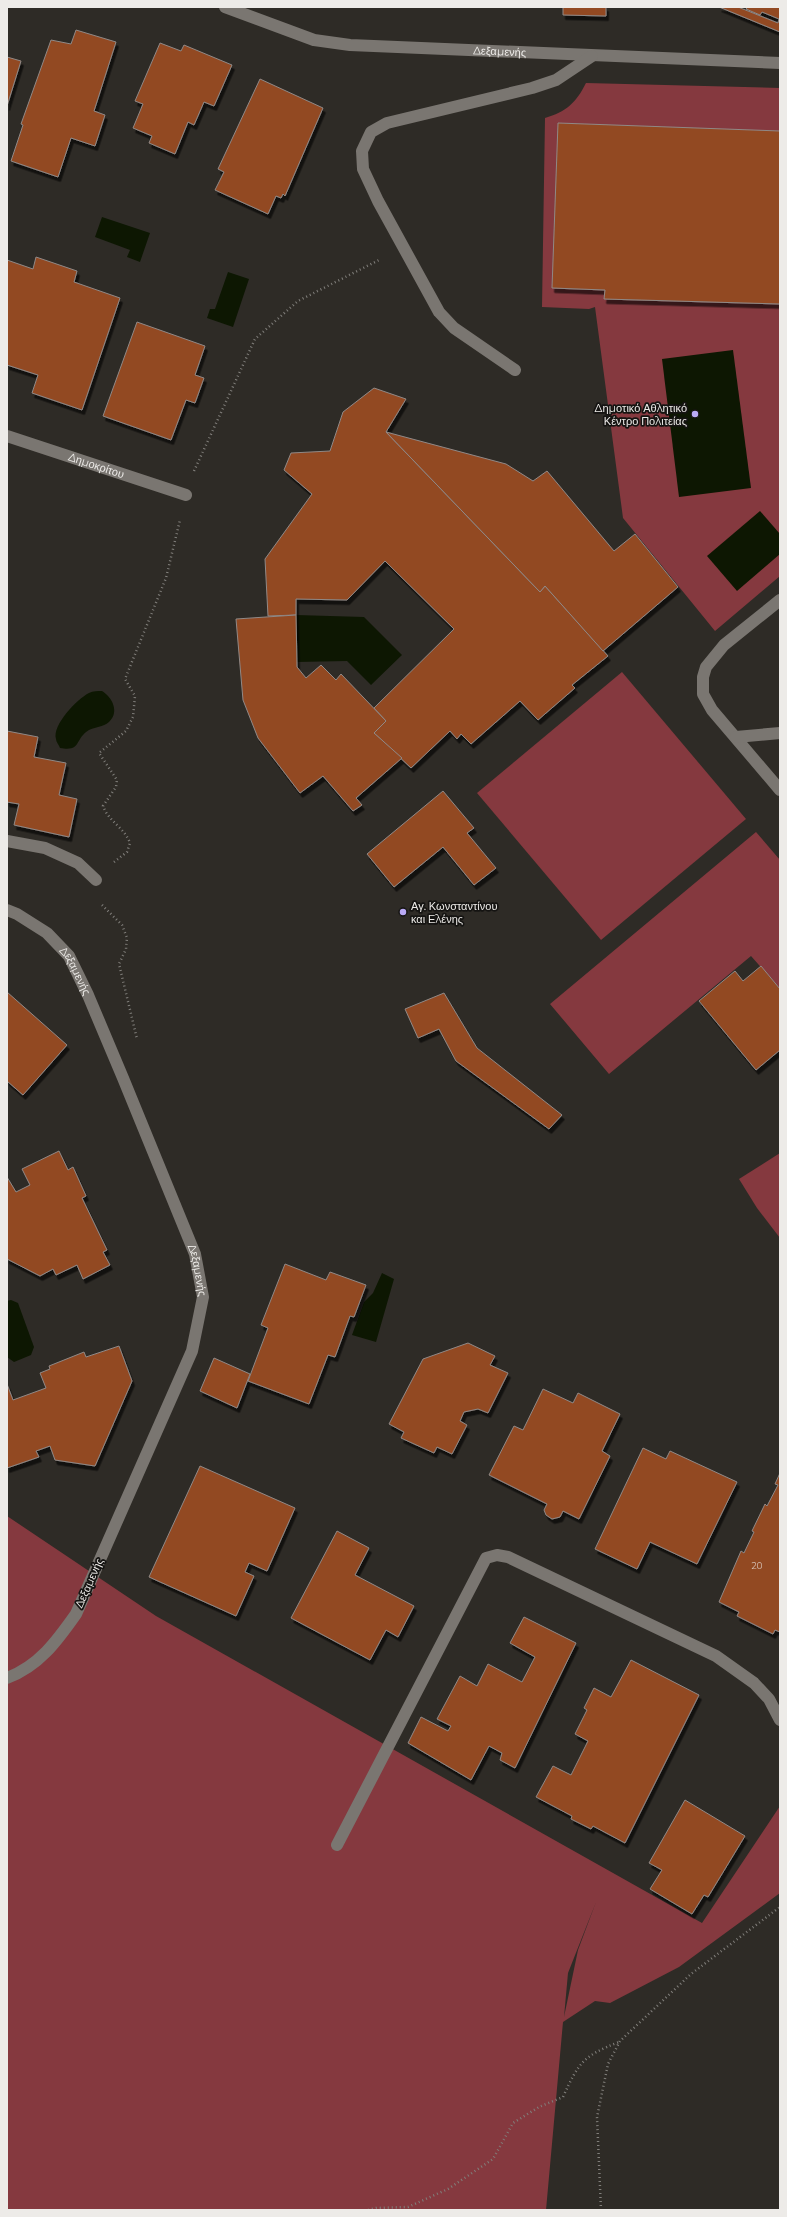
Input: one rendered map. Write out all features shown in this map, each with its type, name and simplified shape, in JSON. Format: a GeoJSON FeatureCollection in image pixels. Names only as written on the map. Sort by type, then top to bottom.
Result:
{"type":"FeatureCollection","features":[{"type":"Feature","properties":{"kind":"street","name":"Δεξαμενής"},"geometry":{"type":"LineString","coordinates":[[226,7],[314,40],[350,45],[780,63]]}},
{"type":"Feature","properties":{"kind":"street"},"geometry":{"type":"LineString","coordinates":[[516,370],[454,328],[439,312],[378,201],[363,169],[362,151],[371,132],[387,123],[532,88],[556,80],[592,56]]}},
{"type":"Feature","properties":{"kind":"street","name":"Δημοκρίτου"},"geometry":{"type":"LineString","coordinates":[[7,436],[186,495]]}},
{"type":"Feature","properties":{"kind":"street"},"geometry":{"type":"LineString","coordinates":[[780,600],[724,645],[706,666],[703,694],[712,710],[780,790]]}},
{"type":"Feature","properties":{"kind":"street"},"geometry":{"type":"LineString","coordinates":[[736,737],[780,733]]}},
{"type":"Feature","properties":{"kind":"street"},"geometry":{"type":"LineString","coordinates":[[7,841],[45,848],[78,863],[96,880]]}},
{"type":"Feature","properties":{"kind":"street","name":"Δεξαμενής"},"geometry":{"type":"LineString","coordinates":[[7,910],[17,914],[47,933],[68,956],[88,995],[192,1247],[203,1297],[192,1351],[76,1614],[53,1646],[23,1672],[7,1678]]}},
{"type":"Feature","properties":{"kind":"street"},"geometry":{"type":"LineString","coordinates":[[337,1845],[486,1558],[497,1555],[508,1557],[716,1656],[754,1683],[769,1699],[780,1720]]}},
{"type":"Feature","properties":{"kind":"path"},"geometry":{"type":"LineString","coordinates":[[137,1040],[119,964],[126,949],[127,938],[122,925],[90,894],[90,887],[105,868],[127,852],[130,842],[126,832],[107,817],[103,806],[116,787],[117,780],[99,753],[126,731],[133,717],[135,696],[125,679],[166,578],[186,495],[197,461],[255,339],[298,301],[405,248]]}},
{"type":"Feature","properties":{"kind":"path"},"geometry":{"type":"LineString","coordinates":[[602,2210],[597,2117],[608,2064],[620,2041],[691,1974],[780,1907]]}},
{"type":"Feature","properties":{"kind":"path"},"geometry":{"type":"LineString","coordinates":[[368,2210],[376,2208],[408,2207],[455,2185],[493,2159],[513,2123],[539,2106],[563,2097],[575,2069],[594,2051],[620,2041]]}},
{"type":"Feature","properties":{"kind":"shaded area","name":"Δημοτικό Αθλητικό Κέντρο Πολιτείας"},"geometry":{"type":"Polygon","coordinates":[[[586,83],[780,88],[780,576],[715,631],[623,518],[595,307],[589,309],[542,307],[545,118],[559,113],[570,106],[586,83]]]}},
{"type":"Feature","properties":{"kind":"shaded area"},"geometry":{"type":"Polygon","coordinates":[[[102,217],[150,233],[140,262],[127,257],[130,250],[95,237],[102,217]]]}},
{"type":"Feature","properties":{"kind":"shaded area"},"geometry":{"type":"Polygon","coordinates":[[[228,272],[249,279],[233,327],[207,318],[210,309],[215,309],[228,272]]]}},
{"type":"Feature","properties":{"kind":"shaded area"},"geometry":{"type":"Polygon","coordinates":[[[733,350],[751,488],[679,497],[662,359],[733,350]]]}},
{"type":"Feature","properties":{"kind":"shaded area"},"geometry":{"type":"Polygon","coordinates":[[[760,511],[780,534],[780,554],[737,591],[707,556],[760,511]]]}},
{"type":"Feature","properties":{"kind":"shaded area"},"geometry":{"type":"Polygon","coordinates":[[[296,615],[364,617],[402,655],[371,685],[347,661],[296,662],[296,615]]]}},
{"type":"Feature","properties":{"kind":"shaded area"},"geometry":{"type":"Polygon","coordinates":[[[622,672],[746,819],[601,940],[477,793],[622,672]]]}},
{"type":"Feature","properties":{"kind":"shaded area"},"geometry":{"type":"Polygon","coordinates":[[[94,691],[102,691],[112,701],[114,714],[112,718],[107,724],[89,730],[72,748],[60,748],[56,740],[56,733],[66,713],[84,696],[94,691]]]}},
{"type":"Feature","properties":{"kind":"shaded area"},"geometry":{"type":"Polygon","coordinates":[[[756,832],[780,860],[780,989],[751,956],[609,1074],[550,1004],[756,832]]]}},
{"type":"Feature","properties":{"kind":"shaded area"},"geometry":{"type":"Polygon","coordinates":[[[780,1153],[780,1238],[757,1208],[739,1179],[780,1153]]]}},
{"type":"Feature","properties":{"kind":"shaded area"},"geometry":{"type":"Polygon","coordinates":[[[382,1273],[394,1279],[376,1342],[352,1335],[364,1302],[373,1293],[382,1273]]]}},
{"type":"Feature","properties":{"kind":"shaded area"},"geometry":{"type":"Polygon","coordinates":[[[11,1300],[18,1303],[34,1347],[31,1355],[14,1362],[7,1357],[7,1301],[11,1300]]]}},
{"type":"Feature","properties":{"kind":"shaded area"},"geometry":{"type":"Polygon","coordinates":[[[7,1516],[156,1616],[702,1923],[780,1806],[780,1893],[679,1967],[610,2003],[595,2001],[563,2022],[546,2210],[7,2210],[7,1516]],[[596,1902],[568,1973],[564,2017],[578,1950],[596,1902]]]}},
{"type":"Feature","properties":{"kind":"building"},"geometry":{"type":"Polygon","coordinates":[[[563,7],[606,7],[606,16],[563,15],[563,7]]]}},
{"type":"Feature","properties":{"kind":"building"},"geometry":{"type":"Polygon","coordinates":[[[719,7],[738,7],[778,23],[779,19],[762,12],[760,15],[746,9],[748,7],[780,7],[780,32],[719,7]]]}},
{"type":"Feature","properties":{"kind":"building"},"geometry":{"type":"Polygon","coordinates":[[[76,30],[116,42],[94,111],[105,115],[95,146],[71,138],[58,177],[11,161],[23,125],[21,124],[51,40],[71,44],[76,30]]]}},
{"type":"Feature","properties":{"kind":"building"},"geometry":{"type":"Polygon","coordinates":[[[160,43],[181,51],[184,45],[232,65],[214,106],[204,102],[194,125],[188,122],[175,154],[149,143],[152,136],[133,128],[143,104],[135,101],[160,43]]]}},
{"type":"Feature","properties":{"kind":"building"},"geometry":{"type":"Polygon","coordinates":[[[7,57],[21,61],[7,106],[7,57]]]}},
{"type":"Feature","properties":{"kind":"building"},"geometry":{"type":"Polygon","coordinates":[[[260,79],[323,108],[285,196],[283,194],[281,198],[276,196],[268,214],[215,190],[224,172],[218,169],[260,79]]]}},
{"type":"Feature","properties":{"kind":"building"},"geometry":{"type":"Polygon","coordinates":[[[558,123],[780,131],[780,304],[604,299],[605,290],[552,288],[558,123]]]}},
{"type":"Feature","properties":{"kind":"building"},"geometry":{"type":"Polygon","coordinates":[[[36,257],[77,271],[74,282],[120,298],[82,410],[32,393],[38,375],[7,365],[7,260],[33,269],[36,257]]]}},
{"type":"Feature","properties":{"kind":"building"},"geometry":{"type":"Polygon","coordinates":[[[137,322],[205,346],[195,375],[204,378],[195,403],[186,400],[171,440],[103,416],[137,322]]]}},
{"type":"Feature","properties":{"kind":"building"},"geometry":{"type":"Polygon","coordinates":[[[374,388],[406,399],[386,432],[540,592],[545,586],[608,656],[572,685],[575,688],[538,720],[520,701],[471,744],[461,734],[457,739],[450,731],[411,768],[374,733],[386,721],[374,708],[454,629],[385,561],[347,600],[296,599],[296,615],[268,616],[265,559],[312,494],[284,470],[291,453],[330,451],[343,412],[374,388]]]}},
{"type":"Feature","properties":{"kind":"building"},"geometry":{"type":"Polygon","coordinates":[[[386,432],[506,464],[533,481],[547,471],[614,551],[635,534],[678,587],[603,651],[545,586],[540,592],[386,432]]]}},
{"type":"Feature","properties":{"kind":"building"},"geometry":{"type":"Polygon","coordinates":[[[296,615],[297,667],[306,678],[321,665],[336,680],[341,674],[386,721],[374,733],[402,758],[356,798],[362,805],[353,811],[323,776],[300,793],[258,738],[243,700],[236,619],[296,615]]]}},
{"type":"Feature","properties":{"kind":"building"},"geometry":{"type":"Polygon","coordinates":[[[7,731],[38,737],[34,757],[66,763],[59,795],[77,799],[69,837],[14,825],[19,804],[7,802],[7,731]]]}},
{"type":"Feature","properties":{"kind":"building"},"geometry":{"type":"Polygon","coordinates":[[[443,791],[474,828],[467,833],[496,868],[474,885],[443,847],[394,887],[367,854],[443,791]]]}},
{"type":"Feature","properties":{"kind":"building"},"geometry":{"type":"Polygon","coordinates":[[[761,966],[780,989],[780,1050],[756,1070],[699,1001],[735,971],[743,981],[761,966]]]}},
{"type":"Feature","properties":{"kind":"building"},"geometry":{"type":"Polygon","coordinates":[[[7,992],[67,1045],[23,1095],[7,1081],[7,992]]]}},
{"type":"Feature","properties":{"kind":"building"},"geometry":{"type":"Polygon","coordinates":[[[444,993],[477,1048],[562,1115],[549,1129],[456,1061],[439,1029],[418,1038],[405,1009],[444,993]]]}},
{"type":"Feature","properties":{"kind":"building"},"geometry":{"type":"Polygon","coordinates":[[[59,1151],[68,1170],[73,1167],[86,1196],[82,1198],[107,1250],[103,1252],[110,1265],[83,1279],[77,1265],[56,1275],[53,1269],[40,1276],[7,1259],[7,1177],[16,1192],[30,1185],[22,1169],[59,1151]]]}},
{"type":"Feature","properties":{"kind":"building"},"geometry":{"type":"Polygon","coordinates":[[[285,1264],[326,1280],[330,1272],[366,1285],[354,1317],[350,1316],[335,1357],[328,1355],[309,1404],[248,1381],[268,1328],[261,1325],[285,1264]]]}},
{"type":"Feature","properties":{"kind":"building"},"geometry":{"type":"Polygon","coordinates":[[[468,1343],[495,1356],[490,1365],[508,1373],[488,1413],[478,1409],[464,1412],[460,1421],[467,1425],[452,1454],[437,1447],[434,1453],[401,1438],[404,1432],[389,1424],[423,1359],[468,1343]]]}},
{"type":"Feature","properties":{"kind":"building"},"geometry":{"type":"Polygon","coordinates":[[[119,1346],[132,1381],[95,1466],[55,1460],[50,1446],[36,1451],[39,1457],[7,1468],[7,1384],[13,1400],[46,1388],[40,1373],[50,1369],[49,1366],[84,1352],[86,1357],[119,1346]]]}},
{"type":"Feature","properties":{"kind":"building"},"geometry":{"type":"Polygon","coordinates":[[[214,1358],[250,1374],[237,1408],[200,1391],[214,1358]]]}},
{"type":"Feature","properties":{"kind":"building"},"geometry":{"type":"Polygon","coordinates":[[[543,1389],[573,1403],[578,1393],[620,1414],[602,1451],[610,1456],[579,1519],[563,1511],[560,1517],[552,1519],[546,1515],[544,1510],[547,1504],[489,1475],[514,1426],[523,1430],[543,1389]]]}},
{"type":"Feature","properties":{"kind":"building"},"geometry":{"type":"Polygon","coordinates":[[[643,1448],[666,1459],[670,1451],[737,1482],[697,1564],[650,1542],[637,1569],[595,1549],[643,1448]]]}},
{"type":"Feature","properties":{"kind":"building"},"geometry":{"type":"Polygon","coordinates":[[[200,1466],[295,1508],[267,1571],[249,1563],[245,1572],[254,1576],[236,1616],[149,1577],[200,1466]]]}},
{"type":"Feature","properties":{"kind":"building"},"geometry":{"type":"Polygon","coordinates":[[[780,1473],[780,1632],[775,1630],[773,1634],[737,1616],[739,1612],[719,1602],[741,1551],[744,1553],[754,1532],[752,1531],[765,1504],[767,1506],[778,1485],[775,1484],[780,1473]]]}},
{"type":"Feature","properties":{"kind":"building"},"geometry":{"type":"Polygon","coordinates":[[[337,1531],[369,1548],[355,1575],[414,1606],[398,1637],[386,1630],[370,1660],[291,1618],[337,1531]]]}},
{"type":"Feature","properties":{"kind":"building"},"geometry":{"type":"Polygon","coordinates":[[[524,1617],[576,1643],[515,1768],[500,1760],[502,1753],[489,1746],[471,1780],[408,1743],[421,1717],[448,1731],[451,1726],[437,1719],[460,1676],[477,1686],[488,1664],[522,1682],[535,1657],[510,1643],[524,1617]]]}},
{"type":"Feature","properties":{"kind":"building"},"geometry":{"type":"Polygon","coordinates":[[[631,1660],[699,1695],[625,1843],[593,1826],[591,1829],[571,1819],[572,1816],[536,1797],[553,1766],[571,1775],[588,1741],[575,1734],[587,1710],[584,1708],[594,1688],[611,1697],[631,1660]]]}},
{"type":"Feature","properties":{"kind":"building"},"geometry":{"type":"Polygon","coordinates":[[[685,1800],[745,1836],[708,1897],[704,1895],[692,1914],[650,1889],[662,1870],[649,1863],[685,1800]]]}},
{"type":"Feature","properties":{"kind":"place","name":"Δημοτικό Αθλητικό Κέντρο Πολιτείας"},"geometry":{"type":"Point","coordinates":[695,414]}},
{"type":"Feature","properties":{"kind":"place","name":"Αγ. Κωνσταντίνου και Ελένης"},"geometry":{"type":"Point","coordinates":[403,912]}}]}
